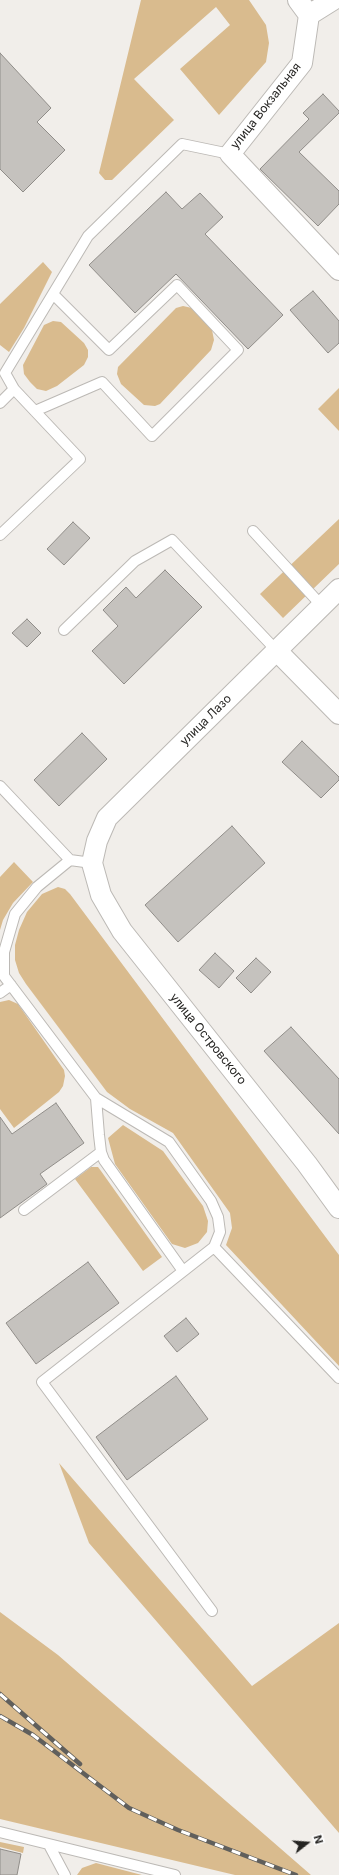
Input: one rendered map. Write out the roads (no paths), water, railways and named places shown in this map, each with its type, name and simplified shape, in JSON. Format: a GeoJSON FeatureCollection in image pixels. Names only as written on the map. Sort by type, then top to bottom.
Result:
{"type":"FeatureCollection","features":[{"type":"Feature","properties":{"kind":"street"},"geometry":{"type":"LineString","coordinates":[[304,8],[333,0]]}},
{"type":"Feature","properties":{"kind":"street","name":"улица Вокзальная"},"geometry":{"type":"LineString","coordinates":[[304,8],[302,63],[230,154],[339,270]]}},
{"type":"Feature","properties":{"kind":"street","name":"улица Лазо"},"geometry":{"type":"LineString","coordinates":[[92,863],[97,841],[107,818],[339,589]]}},
{"type":"Feature","properties":{"kind":"street"},"geometry":{"type":"LineString","coordinates":[[276,650],[339,714]]}},
{"type":"Feature","properties":{"kind":"street","name":"улица Островского"},"geometry":{"type":"LineString","coordinates":[[92,863],[101,895],[122,931],[302,1158],[339,1208]]}},
{"type":"Feature","properties":{"kind":"lane"},"geometry":{"type":"LineString","coordinates":[[0,535],[80,459],[14,389],[6,373],[88,236],[182,144],[230,154]]}},
{"type":"Feature","properties":{"kind":"lane"},"geometry":{"type":"LineString","coordinates":[[35,411],[102,382],[152,436],[238,350],[177,285],[109,350],[53,294]]}},
{"type":"Feature","properties":{"kind":"lane"},"geometry":{"type":"LineString","coordinates":[[0,403],[14,389]]}},
{"type":"Feature","properties":{"kind":"lane"},"geometry":{"type":"LineString","coordinates":[[253,531],[322,606]]}},
{"type":"Feature","properties":{"kind":"lane"},"geometry":{"type":"LineString","coordinates":[[64,630],[135,561],[172,540],[276,650]]}},
{"type":"Feature","properties":{"kind":"lane"},"geometry":{"type":"LineString","coordinates":[[0,786],[70,860],[92,863]]}},
{"type":"Feature","properties":{"kind":"lane"},"geometry":{"type":"LineString","coordinates":[[70,860],[37,887],[15,914],[4,952],[4,976],[96,1098],[169,1142],[210,1202],[218,1217],[220,1232],[214,1247],[42,1382],[212,1611]]}},
{"type":"Feature","properties":{"kind":"lane"},"geometry":{"type":"LineString","coordinates":[[0,993],[11,985]]}},
{"type":"Feature","properties":{"kind":"lane"},"geometry":{"type":"LineString","coordinates":[[96,1098],[101,1152],[104,1160],[183,1271]]}},
{"type":"Feature","properties":{"kind":"lane"},"geometry":{"type":"LineString","coordinates":[[24,1210],[101,1152]]}},
{"type":"Feature","properties":{"kind":"lane"},"geometry":{"type":"LineString","coordinates":[[214,1247],[339,1378]]}},
{"type":"Feature","properties":{"kind":"lane"},"geometry":{"type":"LineString","coordinates":[[0,1832],[175,1875]]}},
{"type":"Feature","properties":{"kind":"lane"},"geometry":{"type":"LineString","coordinates":[[49,1845],[65,1875]]}},
{"type":"Feature","properties":{"kind":"railway"},"geometry":{"type":"LineString","coordinates":[[0,1694],[80,1764]]}},
{"type":"Feature","properties":{"kind":"railway"},"geometry":{"type":"LineString","coordinates":[[0,1716],[33,1735],[129,1808],[178,1830],[296,1875]]}}]}
